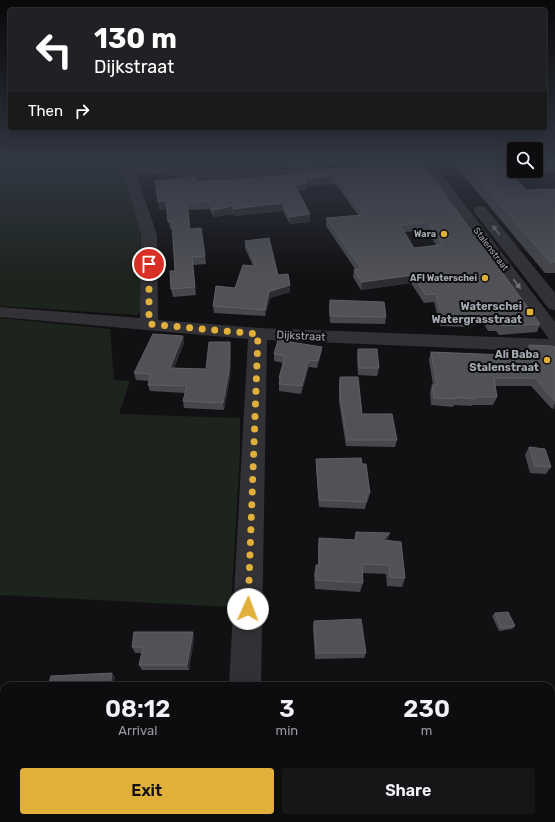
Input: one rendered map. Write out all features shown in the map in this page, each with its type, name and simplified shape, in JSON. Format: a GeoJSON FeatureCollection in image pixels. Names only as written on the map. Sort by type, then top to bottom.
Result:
{"type":"FeatureCollection","features":[{"type":"Feature","properties":{"kind":"street"},"geometry":{"type":"LineString","coordinates":[[138,200],[149,235],[149,324]]}},
{"type":"Feature","properties":{"kind":"street","name":"Stalenstraat"},"geometry":{"type":"LineString","coordinates":[[464,200],[547,312],[555,335]]}},
{"type":"Feature","properties":{"kind":"street","name":"Stalenstraat"},"geometry":{"type":"LineString","coordinates":[[467,200],[555,305]]}},
{"type":"Feature","properties":{"kind":"street","name":"Dijkstraat"},"geometry":{"type":"LineString","coordinates":[[0,312],[258,334],[344,339],[555,346]]}},
{"type":"Feature","properties":{"kind":"street"},"geometry":{"type":"LineString","coordinates":[[245,682],[258,334]]}},
{"type":"Feature","properties":{"kind":"shaded area"},"geometry":{"type":"Polygon","coordinates":[[[0,200],[132,200],[141,234],[140,252],[144,303],[142,310],[137,315],[0,306],[0,200]]]}},
{"type":"Feature","properties":{"kind":"shaded area"},"geometry":{"type":"Polygon","coordinates":[[[0,318],[110,329],[114,380],[130,381],[119,414],[240,418],[240,452],[231,607],[0,595],[0,318]]]}},
{"type":"Feature","properties":{"kind":"building"},"geometry":{"type":"Polygon","coordinates":[[[158,200],[303,200],[310,214],[290,217],[283,203],[233,209],[232,206],[214,210],[208,201],[187,203],[190,229],[201,228],[205,256],[192,257],[195,287],[171,289],[170,271],[175,271],[172,222],[168,222],[166,201],[158,202],[158,200]]]}},
{"type":"Feature","properties":{"kind":"building"},"geometry":{"type":"Polygon","coordinates":[[[354,200],[449,200],[540,324],[502,326],[499,322],[491,323],[486,314],[471,319],[442,318],[436,294],[426,295],[413,275],[362,282],[354,270],[361,268],[326,218],[364,215],[354,200]],[[428,222],[400,225],[414,248],[442,245],[428,222]]]}},
{"type":"Feature","properties":{"kind":"building"},"geometry":{"type":"Polygon","coordinates":[[[496,200],[555,200],[555,262],[550,262],[496,200]]]}},
{"type":"Feature","properties":{"kind":"building"},"geometry":{"type":"Polygon","coordinates":[[[269,238],[278,275],[288,274],[290,285],[268,292],[265,310],[213,306],[216,286],[235,288],[243,265],[256,266],[245,241],[269,238]]]}},
{"type":"Feature","properties":{"kind":"building"},"geometry":{"type":"Polygon","coordinates":[[[330,300],[384,302],[386,317],[330,316],[330,300]]]}},
{"type":"Feature","properties":{"kind":"building"},"geometry":{"type":"Polygon","coordinates":[[[153,334],[183,336],[170,368],[206,369],[209,342],[230,342],[229,371],[223,403],[183,401],[187,386],[148,385],[151,374],[134,373],[153,334]]]}},
{"type":"Feature","properties":{"kind":"building"},"geometry":{"type":"Polygon","coordinates":[[[278,340],[322,347],[318,361],[309,360],[302,386],[279,384],[281,378],[279,378],[285,356],[274,354],[278,340]]]}},
{"type":"Feature","properties":{"kind":"building"},"geometry":{"type":"Polygon","coordinates":[[[529,345],[555,347],[555,401],[535,378],[494,378],[497,397],[475,397],[475,399],[456,397],[456,399],[434,398],[432,385],[437,385],[431,352],[530,356],[529,345]]]}},
{"type":"Feature","properties":{"kind":"building"},"geometry":{"type":"Polygon","coordinates":[[[358,349],[377,349],[379,368],[359,368],[358,349]]]}},
{"type":"Feature","properties":{"kind":"building"},"geometry":{"type":"Polygon","coordinates":[[[340,377],[358,377],[362,414],[392,414],[397,440],[347,440],[340,395],[340,377]]]}},
{"type":"Feature","properties":{"kind":"building"},"geometry":{"type":"Polygon","coordinates":[[[529,447],[545,449],[551,467],[535,466],[529,447]]]}},
{"type":"Feature","properties":{"kind":"building"},"geometry":{"type":"Polygon","coordinates":[[[361,458],[362,464],[366,464],[370,493],[366,493],[367,502],[319,500],[316,459],[361,458]]]}},
{"type":"Feature","properties":{"kind":"building"},"geometry":{"type":"Polygon","coordinates":[[[356,532],[390,533],[383,540],[401,542],[405,578],[390,577],[389,565],[362,564],[363,583],[316,580],[316,565],[319,565],[319,538],[356,540],[356,532]]]}},
{"type":"Feature","properties":{"kind":"building"},"geometry":{"type":"Polygon","coordinates":[[[508,612],[515,626],[501,628],[495,613],[508,612]]]}},
{"type":"Feature","properties":{"kind":"building"},"geometry":{"type":"Polygon","coordinates":[[[361,619],[366,653],[316,653],[314,621],[361,619]]]}},
{"type":"Feature","properties":{"kind":"building"},"geometry":{"type":"Polygon","coordinates":[[[134,632],[193,632],[187,665],[139,665],[143,647],[132,647],[134,632]]]}},
{"type":"Feature","properties":{"kind":"building"},"geometry":{"type":"Polygon","coordinates":[[[112,673],[111,682],[49,682],[51,676],[112,673]]]}},
{"type":"Feature","properties":{"kind":"place","name":"Wara"},"geometry":{"type":"Point","coordinates":[444,234]}},
{"type":"Feature","properties":{"kind":"place","name":"AFI Waterschei"},"geometry":{"type":"Point","coordinates":[485,278]}},
{"type":"Feature","properties":{"kind":"place","name":"Waterschei Watergrasstraat"},"geometry":{"type":"Point","coordinates":[530,312]}},
{"type":"Feature","properties":{"kind":"place","name":"Ali Baba Stalenstraat"},"geometry":{"type":"Point","coordinates":[547,360]}},
{"type":"Feature","properties":{"kind":"route"},"geometry":{"type":"LineString","coordinates":[[149,264],[149,324],[258,334],[248,609]]}}]}
